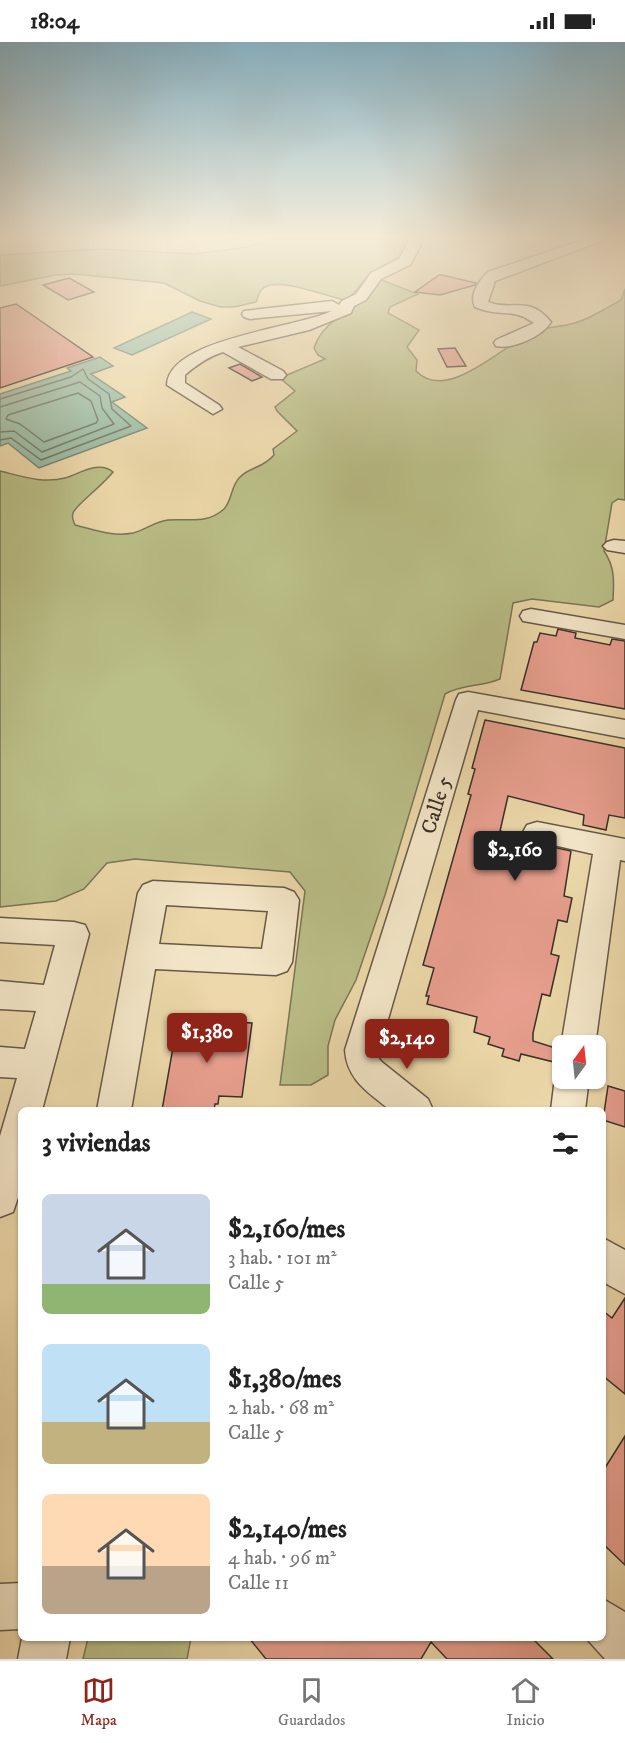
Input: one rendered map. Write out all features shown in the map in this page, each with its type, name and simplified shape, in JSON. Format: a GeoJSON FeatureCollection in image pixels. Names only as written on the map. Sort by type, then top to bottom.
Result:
{"type":"FeatureCollection","features":[{"type":"Feature","properties":{"kind":"street"},"geometry":{"type":"LineString","coordinates":[[213,409],[176,385],[174,380],[189,361],[224,346],[316,325],[336,314]]}},
{"type":"Feature","properties":{"kind":"street"},"geometry":{"type":"LineString","coordinates":[[502,343],[539,329],[543,322],[532,314]]}},
{"type":"Feature","properties":{"kind":"street"},"geometry":{"type":"LineString","coordinates":[[224,346],[277,375]]}},
{"type":"Feature","properties":{"kind":"street"},"geometry":{"type":"LineString","coordinates":[[531,616],[625,632]]}},
{"type":"Feature","properties":{"kind":"street","name":"Calle 5"},"geometry":{"type":"LineString","coordinates":[[412,1107],[363,1065],[362,1050],[468,700],[625,729]]}},
{"type":"Feature","properties":{"kind":"street"},"geometry":{"type":"LineString","coordinates":[[537,832],[617,848],[580,1035]]}},
{"type":"Feature","properties":{"kind":"street"},"geometry":{"type":"LineString","coordinates":[[115,1107],[153,893],[284,900],[276,962],[142,956]]}},
{"type":"Feature","properties":{"kind":"street"},"geometry":{"type":"LineString","coordinates":[[0,930],[74,934],[26,1107]]}},
{"type":"Feature","properties":{"kind":"street"},"geometry":{"type":"LineString","coordinates":[[0,995],[56,999]]}},
{"type":"Feature","properties":{"kind":"street"},"geometry":{"type":"LineString","coordinates":[[0,1062],[38,1065]]}},
{"type":"Feature","properties":{"kind":"street"},"geometry":{"type":"LineString","coordinates":[[567,1107],[570,1089]]}},
{"type":"Feature","properties":{"kind":"street"},"geometry":{"type":"LineString","coordinates":[[0,1199],[18,1135]]}},
{"type":"Feature","properties":{"kind":"street"},"geometry":{"type":"LineString","coordinates":[[606,1259],[625,1275]]}},
{"type":"Feature","properties":{"kind":"street"},"geometry":{"type":"LineString","coordinates":[[0,1607],[18,1606]]}},
{"type":"Feature","properties":{"kind":"street"},"geometry":{"type":"LineString","coordinates":[[606,1626],[625,1644]]}},
{"type":"Feature","properties":{"kind":"street"},"geometry":{"type":"LineString","coordinates":[[42,1659],[45,1641]]}},
{"type":"Feature","properties":{"kind":"shaded area"},"geometry":{"type":"Polygon","coordinates":[[[343,314],[391,314],[419,330],[407,347],[417,360],[416,371],[429,379],[444,381],[475,368],[534,332],[577,322],[595,314],[625,314],[625,500],[618,499],[612,503],[604,551],[612,569],[613,600],[599,607],[532,599],[513,603],[500,679],[445,694],[385,895],[356,980],[335,1020],[328,1046],[328,1075],[311,1085],[280,1085],[305,891],[290,872],[135,859],[107,863],[84,889],[56,901],[0,907],[0,471],[32,479],[49,480],[57,480],[102,467],[113,472],[77,507],[72,516],[75,525],[104,532],[133,533],[164,521],[197,520],[211,517],[227,506],[240,477],[270,460],[274,455],[273,449],[297,431],[275,407],[295,391],[280,378],[325,359],[318,355],[314,348],[320,336],[343,314]]]}},
{"type":"Feature","properties":{"kind":"shaded area"},"geometry":{"type":"Polygon","coordinates":[[[87,1641],[190,1641],[187,1659],[83,1659],[87,1641]]]}},
{"type":"Feature","properties":{"kind":"water"},"geometry":{"type":"Polygon","coordinates":[[[187,314],[199,314],[211,319],[132,355],[114,348],[187,314]]]}},
{"type":"Feature","properties":{"kind":"water"},"geometry":{"type":"Polygon","coordinates":[[[100,357],[113,366],[91,374],[125,397],[112,402],[147,428],[39,468],[8,443],[0,446],[0,394],[71,371],[67,368],[100,357]]]}},
{"type":"Feature","properties":{"kind":"building"},"geometry":{"type":"Polygon","coordinates":[[[0,314],[31,314],[93,357],[0,388],[0,314]]]}},
{"type":"Feature","properties":{"kind":"building"},"geometry":{"type":"Polygon","coordinates":[[[455,348],[466,366],[447,367],[438,349],[455,348]]]}},
{"type":"Feature","properties":{"kind":"building"},"geometry":{"type":"Polygon","coordinates":[[[240,364],[262,377],[252,381],[229,368],[240,364]]]}},
{"type":"Feature","properties":{"kind":"building"},"geometry":{"type":"Polygon","coordinates":[[[558,629],[576,633],[575,638],[610,645],[612,639],[625,641],[625,709],[521,690],[534,642],[537,642],[540,633],[556,636],[558,629]]]}},
{"type":"Feature","properties":{"kind":"building"},"geometry":{"type":"Polygon","coordinates":[[[485,720],[625,748],[625,818],[609,815],[606,830],[583,825],[584,815],[508,796],[500,831],[523,837],[526,841],[571,851],[564,896],[572,898],[567,922],[558,920],[551,954],[559,956],[550,996],[542,994],[533,1033],[533,1041],[552,1047],[552,1062],[521,1054],[519,1061],[502,1056],[504,1049],[488,1044],[490,1037],[474,1032],[477,1017],[427,1004],[429,996],[426,996],[434,968],[423,965],[471,795],[468,794],[475,769],[472,768],[485,720]]]}},
{"type":"Feature","properties":{"kind":"building"},"geometry":{"type":"Polygon","coordinates":[[[178,1019],[252,1023],[242,1097],[219,1096],[218,1104],[215,1104],[214,1107],[163,1107],[178,1019]]]}},
{"type":"Feature","properties":{"kind":"building"},"geometry":{"type":"Polygon","coordinates":[[[608,1086],[625,1091],[625,1127],[606,1121],[605,1107],[608,1086]]]}},
{"type":"Feature","properties":{"kind":"building"},"geometry":{"type":"Polygon","coordinates":[[[625,1298],[625,1394],[606,1378],[606,1313],[612,1318],[625,1298]]]}},
{"type":"Feature","properties":{"kind":"building"},"geometry":{"type":"Polygon","coordinates":[[[625,1436],[625,1565],[606,1547],[606,1466],[625,1436]]]}},
{"type":"Feature","properties":{"kind":"building"},"geometry":{"type":"Polygon","coordinates":[[[251,1641],[535,1641],[553,1659],[447,1659],[431,1642],[421,1659],[266,1659],[251,1641]]]}}]}
